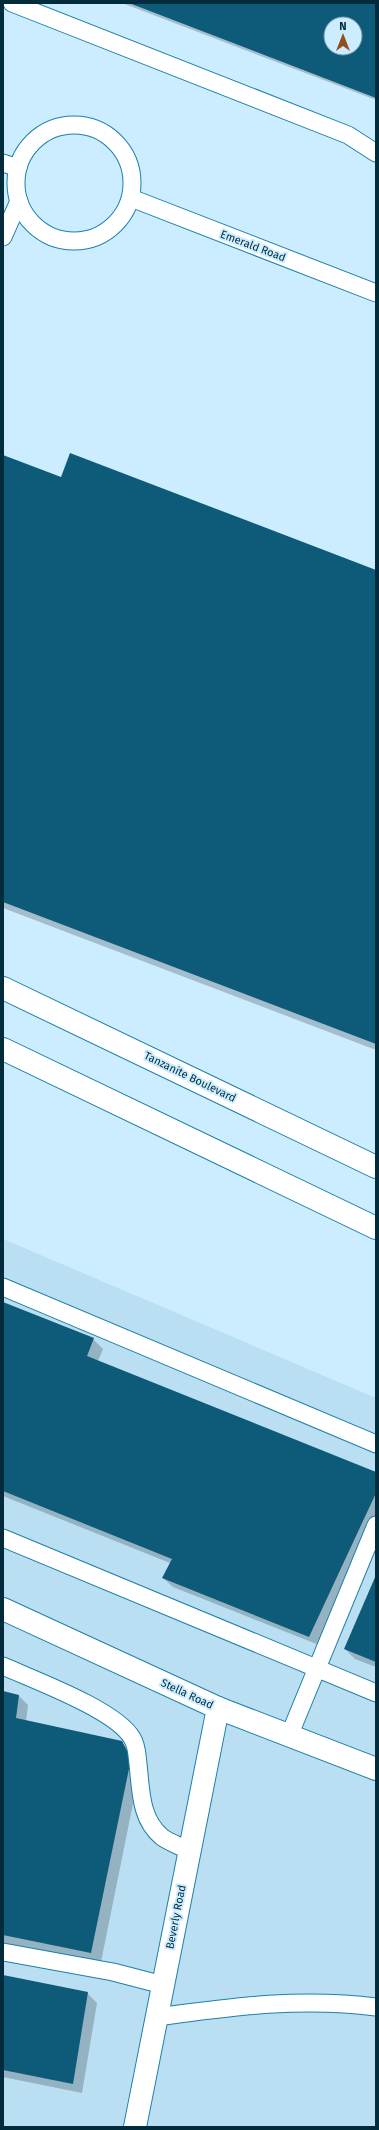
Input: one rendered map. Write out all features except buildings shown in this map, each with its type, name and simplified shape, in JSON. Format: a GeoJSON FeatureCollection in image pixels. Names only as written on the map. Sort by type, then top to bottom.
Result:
{"type":"FeatureCollection","features":[{"type":"Feature","properties":{"kind":"street","name":"Tanzanite Boulevard"},"geometry":{"type":"LineString","coordinates":[[3,988],[376,1166]]}},
{"type":"Feature","properties":{"kind":"street"},"geometry":{"type":"LineString","coordinates":[[3,1049],[376,1228]]}},
{"type":"Feature","properties":{"kind":"street","name":"Stella Road"},"geometry":{"type":"LineString","coordinates":[[3,1610],[218,1708],[376,1769]]}},
{"type":"Feature","properties":{"kind":"street","name":"Beverly Road"},"geometry":{"type":"LineString","coordinates":[[135,2127],[218,1708]]}},
{"type":"Feature","properties":{"kind":"lane"},"geometry":{"type":"LineString","coordinates":[[12,3],[348,135],[376,153]]}},
{"type":"Feature","properties":{"kind":"lane"},"geometry":{"type":"LineString","coordinates":[[74,125],[89,128],[104,133],[115,142],[125,155],[131,168],[133,183],[131,198],[124,213],[113,226],[100,235],[84,240],[67,240],[51,236],[37,228],[26,216],[19,201],[11,165],[24,154],[34,142],[46,133],[74,125]]}},
{"type":"Feature","properties":{"kind":"lane","name":"Emerald Road"},"geometry":{"type":"LineString","coordinates":[[131,198],[376,293]]}},
{"type":"Feature","properties":{"kind":"lane"},"geometry":{"type":"LineString","coordinates":[[3,237],[19,201]]}},
{"type":"Feature","properties":{"kind":"lane"},"geometry":{"type":"LineString","coordinates":[[3,1287],[376,1444]]}},
{"type":"Feature","properties":{"kind":"lane"},"geometry":{"type":"LineString","coordinates":[[289,1736],[376,1525]]}},
{"type":"Feature","properties":{"kind":"lane"},"geometry":{"type":"LineString","coordinates":[[3,1538],[376,1693]]}},
{"type":"Feature","properties":{"kind":"lane"},"geometry":{"type":"LineString","coordinates":[[3,1666],[93,1707],[122,1726],[133,1738],[136,1748],[142,1805],[151,1824],[162,1837],[189,1851]]}},
{"type":"Feature","properties":{"kind":"lane"},"geometry":{"type":"LineString","coordinates":[[3,1952],[113,1972],[163,1985]]}},
{"type":"Feature","properties":{"kind":"lane"},"geometry":{"type":"LineString","coordinates":[[157,2017],[237,2006],[297,2002],[376,2008]]}},
{"type":"Feature","properties":{"kind":"shaded area"},"geometry":{"type":"Polygon","coordinates":[[[3,1239],[376,1398],[376,2127],[3,2127],[3,1239]]]}}]}
